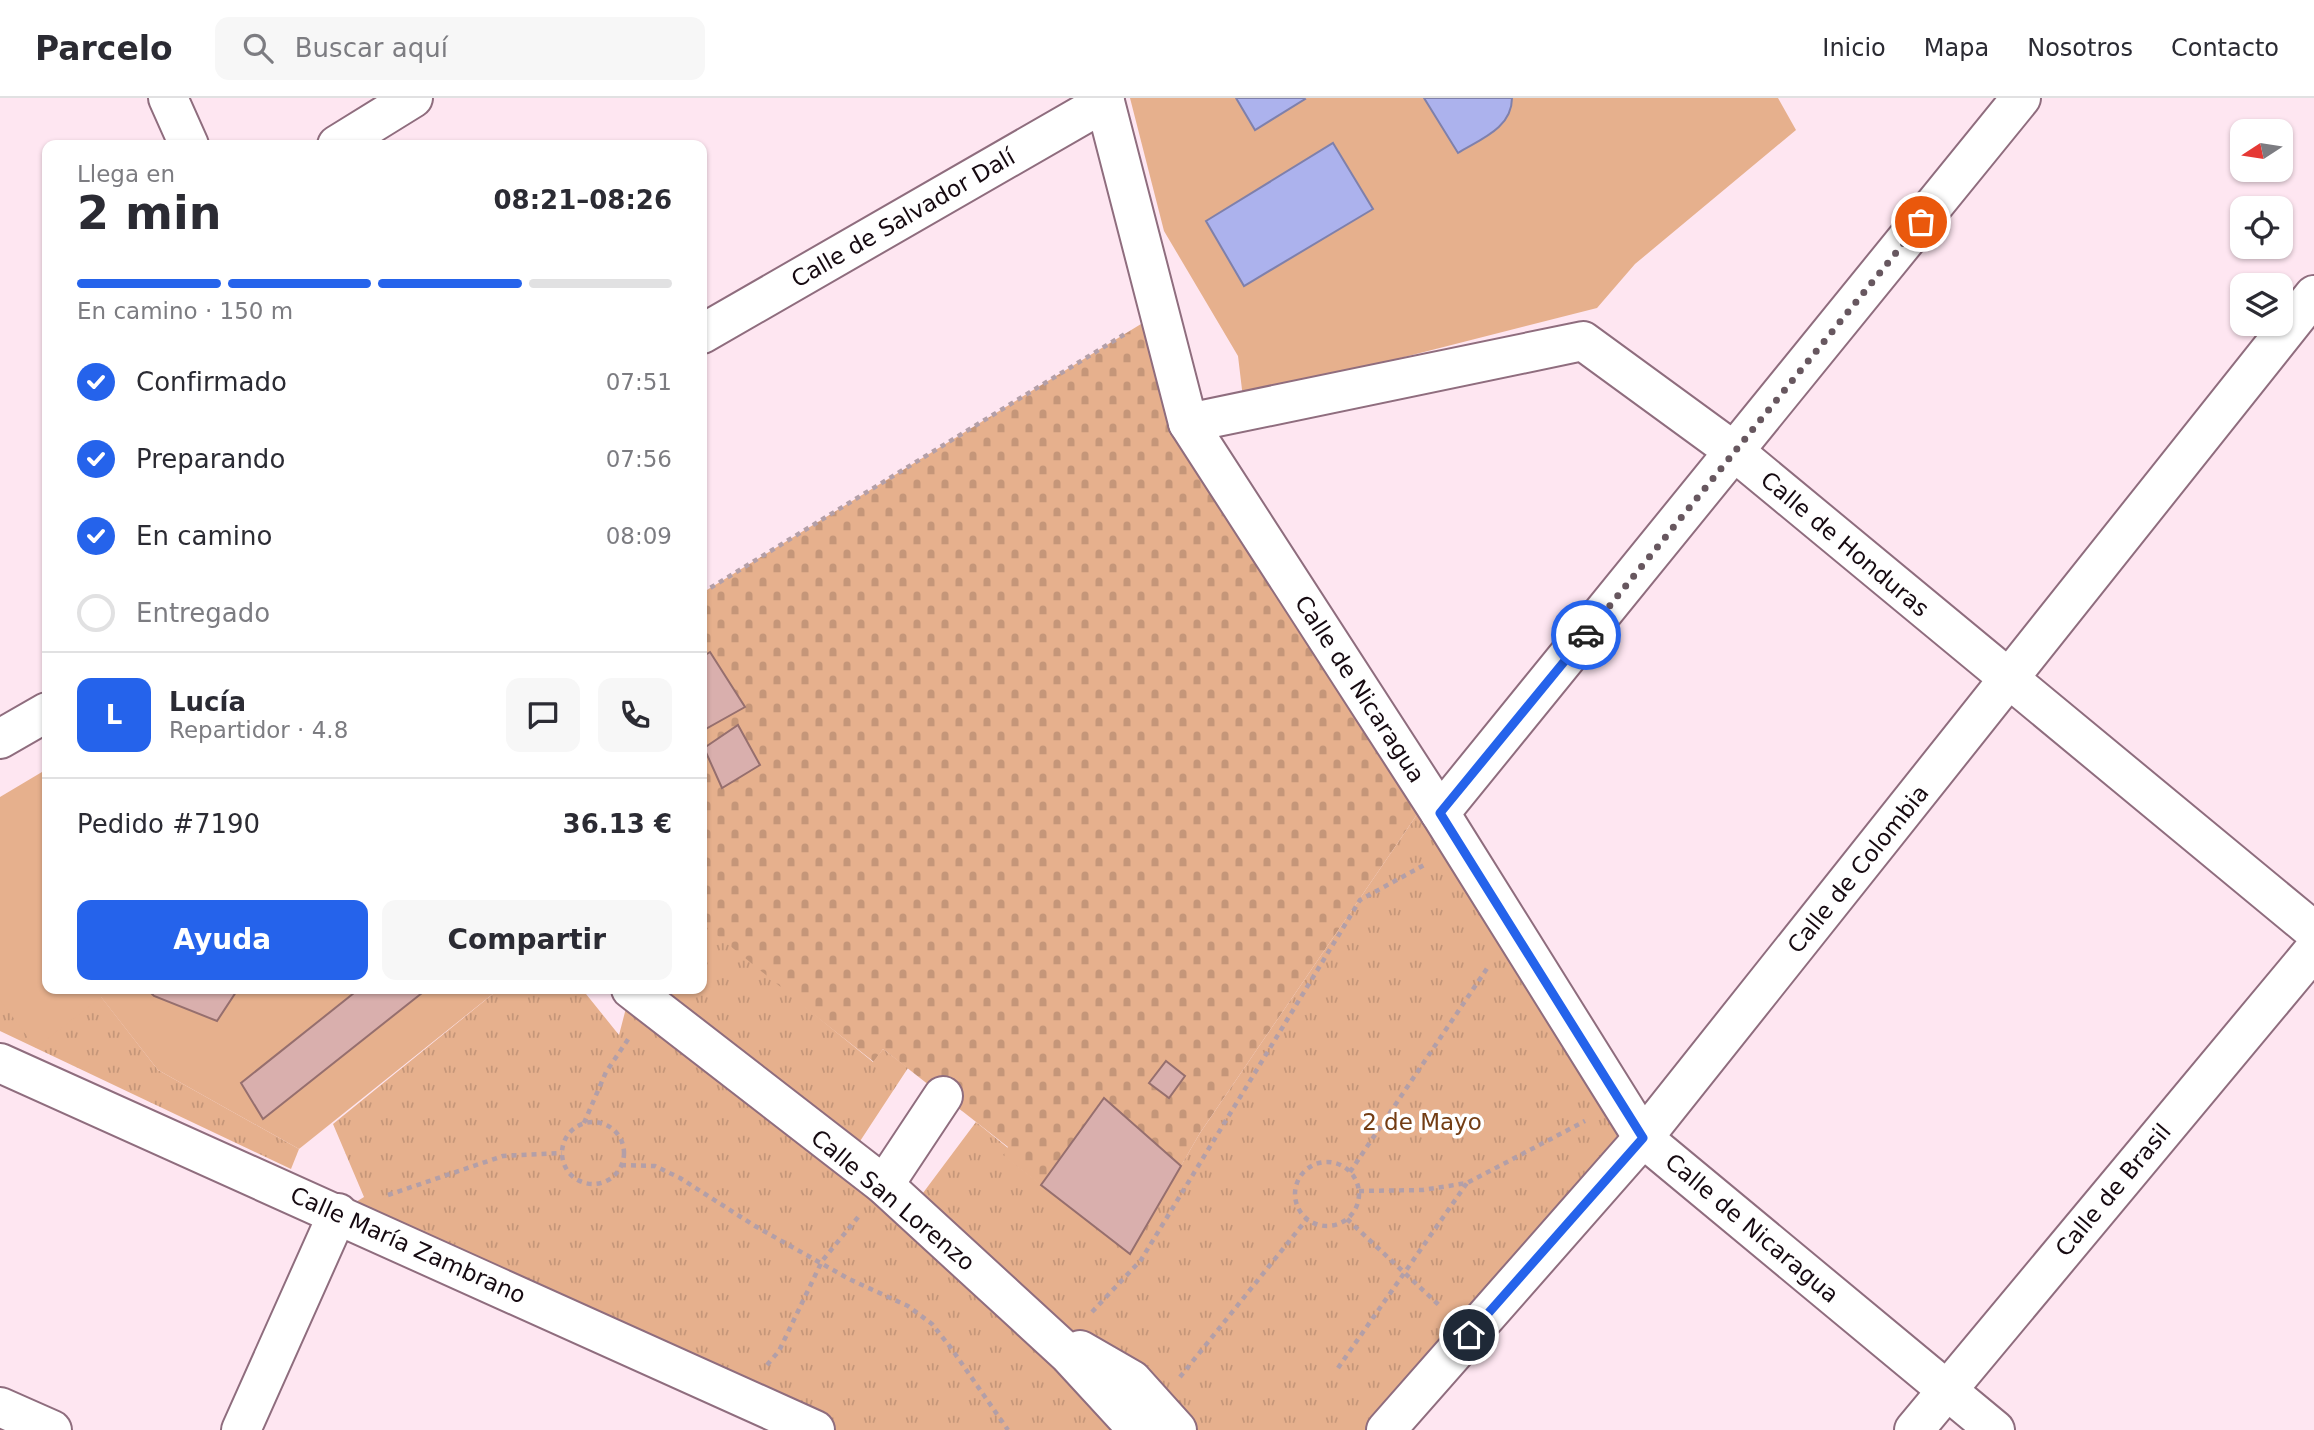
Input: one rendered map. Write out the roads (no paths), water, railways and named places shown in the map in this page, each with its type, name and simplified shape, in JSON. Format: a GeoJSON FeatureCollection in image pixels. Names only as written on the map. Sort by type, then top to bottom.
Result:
{"type":"FeatureCollection","features":[{"type":"Feature","properties":{"kind":"street"},"geometry":{"type":"LineString","coordinates":[[168,98],[187,140]]}},
{"type":"Feature","properties":{"kind":"street"},"geometry":{"type":"LineString","coordinates":[[345,140],[413,98]]}},
{"type":"Feature","properties":{"kind":"street"},"geometry":{"type":"LineString","coordinates":[[1440,813],[2021,98]]}},
{"type":"Feature","properties":{"kind":"street","name":"Calle de Nicaragua"},"geometry":{"type":"LineString","coordinates":[[1105,100],[1188,423],[1440,813],[1643,1138],[1995,1430]]}},
{"type":"Feature","properties":{"kind":"street","name":"Calle de Salvador Dalí"},"geometry":{"type":"LineString","coordinates":[[707,331],[1105,100]]}},
{"type":"Feature","properties":{"kind":"street","name":"Calle de Colombia"},"geometry":{"type":"LineString","coordinates":[[1386,1430],[1643,1138],[2314,295]]}},
{"type":"Feature","properties":{"kind":"street","name":"Calle de Honduras"},"geometry":{"type":"LineString","coordinates":[[1188,423],[1583,341],[1735,452],[2314,932]]}},
{"type":"Feature","properties":{"kind":"street"},"geometry":{"type":"LineString","coordinates":[[0,739],[42,715]]}},
{"type":"Feature","properties":{"kind":"street","name":"Calle de Brasil"},"geometry":{"type":"LineString","coordinates":[[1913,1430],[2314,950]]}},
{"type":"Feature","properties":{"kind":"street","name":"Calle San Lorenzo"},"geometry":{"type":"LineString","coordinates":[[642,997],[884,1185],[1056,1340],[1157,1421]]}},
{"type":"Feature","properties":{"kind":"street","name":"Calle María Zambrano"},"geometry":{"type":"LineString","coordinates":[[0,1063],[815,1430]]}},
{"type":"Feature","properties":{"kind":"street"},"geometry":{"type":"LineString","coordinates":[[884,1185],[943,1096]]}},
{"type":"Feature","properties":{"kind":"street"},"geometry":{"type":"LineString","coordinates":[[242,1430],[338,1213]]}},
{"type":"Feature","properties":{"kind":"street"},"geometry":{"type":"LineString","coordinates":[[0,1407],[52,1430]]}},
{"type":"Feature","properties":{"kind":"water"},"geometry":{"type":"Polygon","coordinates":[[[1236,98],[1304,98],[1305,99],[1255,130],[1236,98]]]}},
{"type":"Feature","properties":{"kind":"water"},"geometry":{"type":"Polygon","coordinates":[[[1424,98],[1512,98],[1511,108],[1501,125],[1458,153],[1424,98]]]}},
{"type":"Feature","properties":{"kind":"water"},"geometry":{"type":"Polygon","coordinates":[[[1333,143],[1373,209],[1244,286],[1206,221],[1333,143]]]}},
{"type":"Feature","properties":{"kind":"park label","name":"2 de Mayo"},"geometry":{"type":"Point","coordinates":[1422,1122]}}]}
